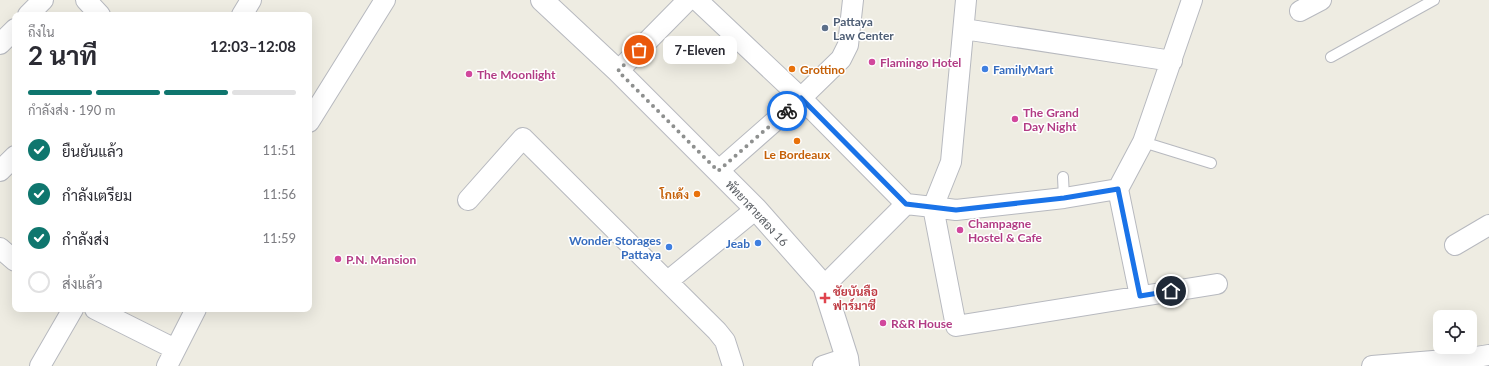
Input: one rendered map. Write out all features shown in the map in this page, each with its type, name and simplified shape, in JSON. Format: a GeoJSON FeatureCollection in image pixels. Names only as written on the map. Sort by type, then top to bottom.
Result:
{"type":"FeatureCollection","features":[{"type":"Feature","properties":{"kind":"street"},"geometry":{"type":"LineString","coordinates":[[31,12],[43,0]]}},
{"type":"Feature","properties":{"kind":"street"},"geometry":{"type":"LineString","coordinates":[[86,0],[97,12]]}},
{"type":"Feature","properties":{"kind":"street"},"geometry":{"type":"LineString","coordinates":[[244,12],[251,0]]}},
{"type":"Feature","properties":{"kind":"street"},"geometry":{"type":"LineString","coordinates":[[312,117],[385,0]]}},
{"type":"Feature","properties":{"kind":"street","name":"พัทยาสายสอง 16"},"geometry":{"type":"LineString","coordinates":[[542,0],[618,71],[756,209],[824,286],[847,362]]}},
{"type":"Feature","properties":{"kind":"street"},"geometry":{"type":"LineString","coordinates":[[618,71],[688,0]]}},
{"type":"Feature","properties":{"kind":"street"},"geometry":{"type":"LineString","coordinates":[[697,0],[801,98],[906,204],[956,210],[1064,198],[1118,189]]}},
{"type":"Feature","properties":{"kind":"street"},"geometry":{"type":"LineString","coordinates":[[718,171],[801,98],[841,59],[848,45],[853,0]]}},
{"type":"Feature","properties":{"kind":"street"},"geometry":{"type":"LineString","coordinates":[[966,0],[951,162],[933,207],[956,326],[1217,284]]}},
{"type":"Feature","properties":{"kind":"street"},"geometry":{"type":"LineString","coordinates":[[1140,296],[1118,189],[1143,142],[1192,0]]}},
{"type":"Feature","properties":{"kind":"street"},"geometry":{"type":"LineString","coordinates":[[1300,11],[1321,0]]}},
{"type":"Feature","properties":{"kind":"street"},"geometry":{"type":"LineString","coordinates":[[964,29],[1172,61]]}},
{"type":"Feature","properties":{"kind":"street"},"geometry":{"type":"LineString","coordinates":[[0,44],[12,32]]}},
{"type":"Feature","properties":{"kind":"street"},"geometry":{"type":"LineString","coordinates":[[468,200],[523,138],[717,331],[725,342],[733,366]]}},
{"type":"Feature","properties":{"kind":"street"},"geometry":{"type":"LineString","coordinates":[[0,171],[12,159]]}},
{"type":"Feature","properties":{"kind":"street"},"geometry":{"type":"LineString","coordinates":[[824,286],[906,204]]}},
{"type":"Feature","properties":{"kind":"street"},"geometry":{"type":"LineString","coordinates":[[668,281],[756,209]]}},
{"type":"Feature","properties":{"kind":"street"},"geometry":{"type":"LineString","coordinates":[[1455,245],[1489,225]]}},
{"type":"Feature","properties":{"kind":"street"},"geometry":{"type":"LineString","coordinates":[[0,248],[12,258]]}},
{"type":"Feature","properties":{"kind":"street"},"geometry":{"type":"LineString","coordinates":[[40,366],[71,312]]}},
{"type":"Feature","properties":{"kind":"street"},"geometry":{"type":"LineString","coordinates":[[100,312],[171,358],[194,312]]}},
{"type":"Feature","properties":{"kind":"street"},"geometry":{"type":"LineString","coordinates":[[1372,366],[1470,358],[1489,355]]}},
{"type":"Feature","properties":{"kind":"street"},"geometry":{"type":"LineString","coordinates":[[823,366],[847,362]]}},
{"type":"Feature","properties":{"kind":"lane"},"geometry":{"type":"LineString","coordinates":[[1331,57],[1434,0]]}},
{"type":"Feature","properties":{"kind":"lane"},"geometry":{"type":"LineString","coordinates":[[1143,142],[1211,164]]}},
{"type":"Feature","properties":{"kind":"lane"},"geometry":{"type":"LineString","coordinates":[[1063,177],[1064,198]]}},
{"type":"Feature","properties":{"kind":"way so far"},"geometry":{"type":"LineString","coordinates":[[639,50],[618,71],[718,171],[787,111]]}},
{"type":"Feature","properties":{"kind":"place","name":"Pattaya Law Center"},"geometry":{"type":"Point","coordinates":[825,28]}},
{"type":"Feature","properties":{"kind":"place","name":"7-Eleven"},"geometry":{"type":"Point","coordinates":[639,50]}},
{"type":"Feature","properties":{"kind":"place","name":"Flamingo Hotel"},"geometry":{"type":"Point","coordinates":[872,62]}},
{"type":"Feature","properties":{"kind":"place","name":"Grottino"},"geometry":{"type":"Point","coordinates":[792,69]}},
{"type":"Feature","properties":{"kind":"place","name":"FamilyMart"},"geometry":{"type":"Point","coordinates":[985,69]}},
{"type":"Feature","properties":{"kind":"place","name":"The Moonlight"},"geometry":{"type":"Point","coordinates":[469,74]}},
{"type":"Feature","properties":{"kind":"place","name":"The Grand Day Night"},"geometry":{"type":"Point","coordinates":[1015,119]}},
{"type":"Feature","properties":{"kind":"place","name":"Le Bordeaux"},"geometry":{"type":"Point","coordinates":[797,141]}},
{"type":"Feature","properties":{"kind":"place","name":"โกเด้ง"},"geometry":{"type":"Point","coordinates":[697,194]}},
{"type":"Feature","properties":{"kind":"place","name":"Champagne Hostel & Cafe"},"geometry":{"type":"Point","coordinates":[960,230]}},
{"type":"Feature","properties":{"kind":"place","name":"Jeab"},"geometry":{"type":"Point","coordinates":[758,243]}},
{"type":"Feature","properties":{"kind":"place","name":"Wonder Storages Pattaya"},"geometry":{"type":"Point","coordinates":[669,247]}},
{"type":"Feature","properties":{"kind":"place","name":"P.N. Mansion"},"geometry":{"type":"Point","coordinates":[338,259]}},
{"type":"Feature","properties":{"kind":"place","name":"ชัยบันลือ ฟาร์มาซี"},"geometry":{"type":"Point","coordinates":[825,298]}},
{"type":"Feature","properties":{"kind":"place","name":"R&R House"},"geometry":{"type":"Point","coordinates":[883,323]}},
{"type":"Feature","properties":{"kind":"route"},"geometry":{"type":"LineString","coordinates":[[787,111],[801,98],[906,204],[956,210],[1064,198],[1118,189],[1140,296],[1171,291]]}}]}
